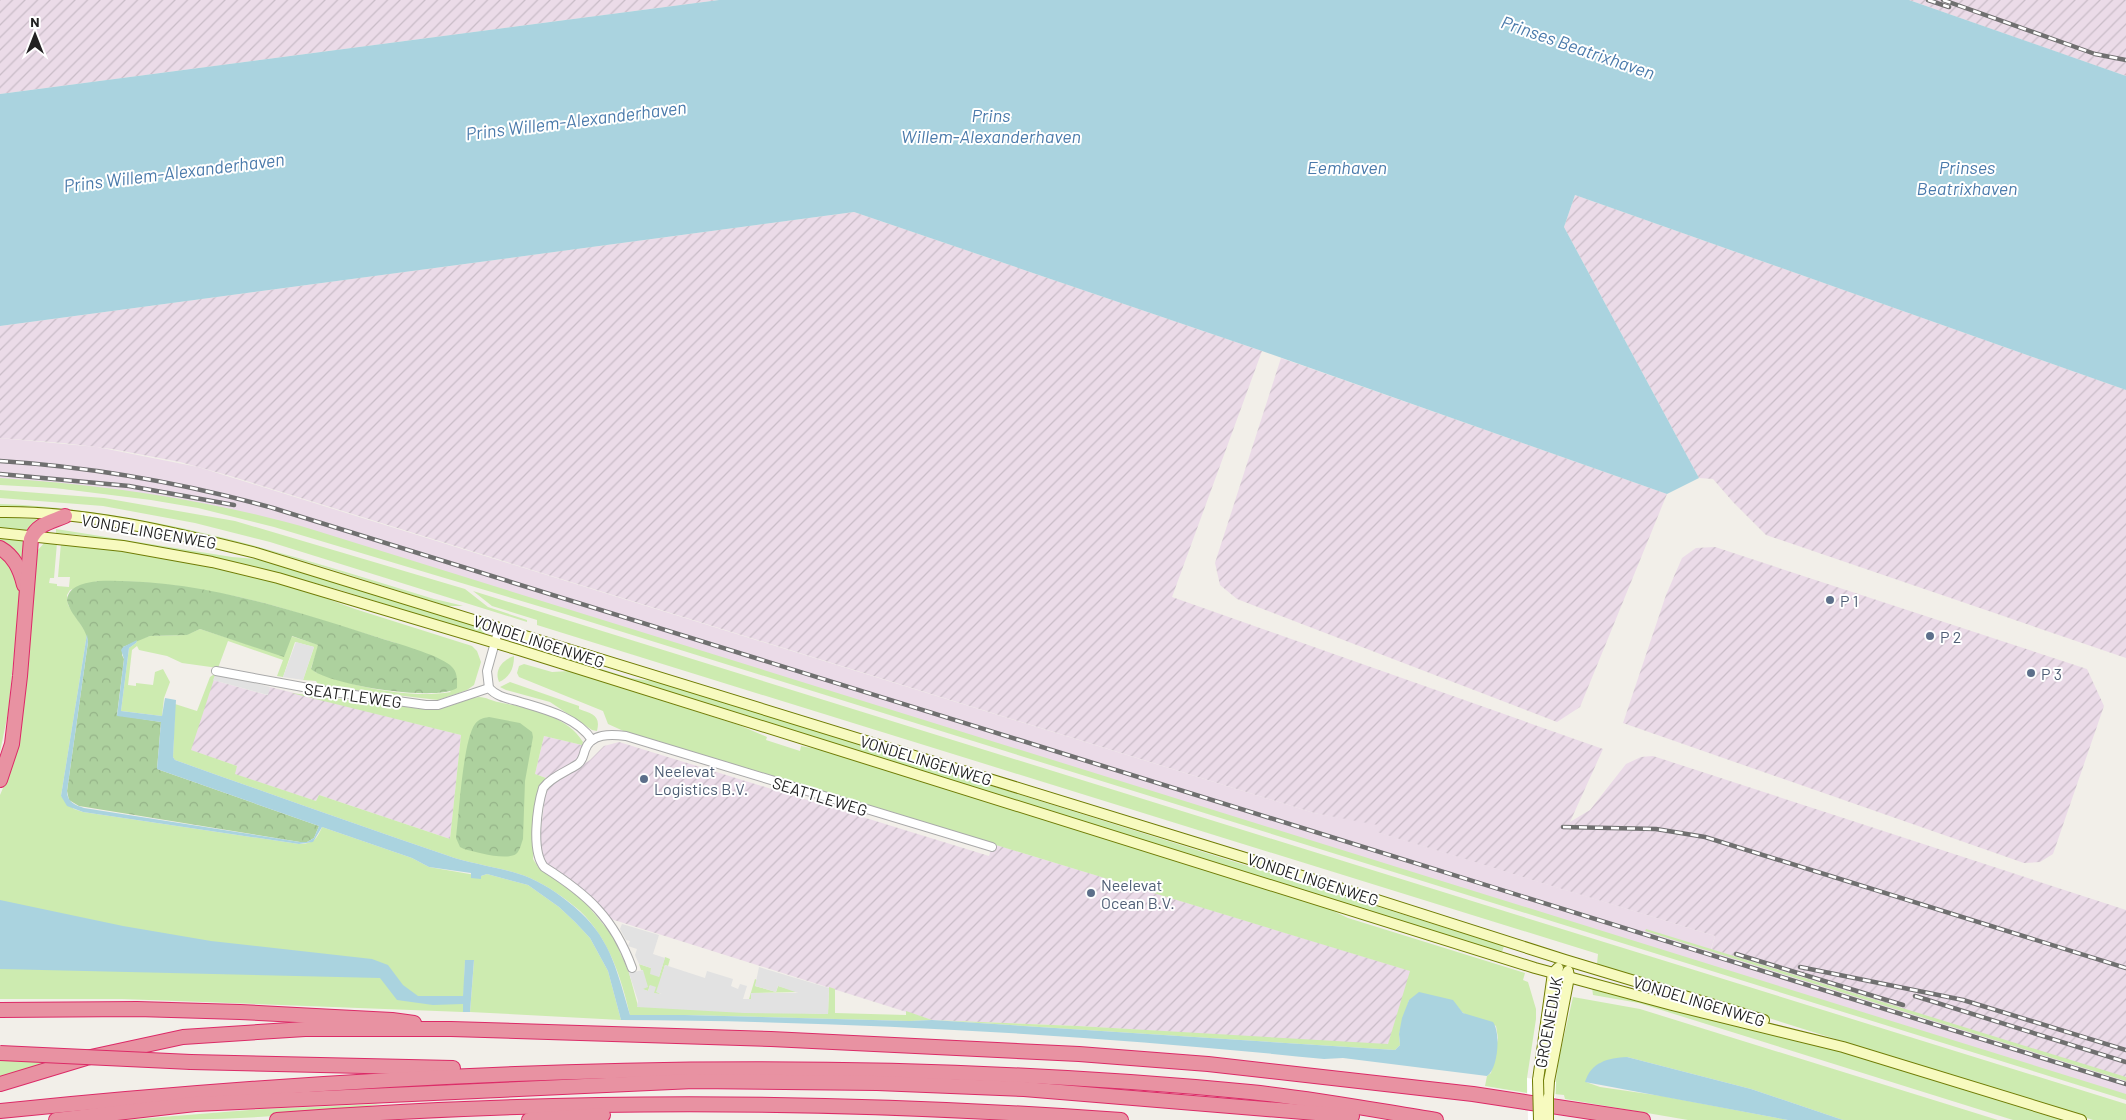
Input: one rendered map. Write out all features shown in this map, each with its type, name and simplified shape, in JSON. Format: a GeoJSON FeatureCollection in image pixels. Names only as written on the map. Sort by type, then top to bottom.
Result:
{"type":"FeatureCollection","features":[{"type":"Feature","properties":{"kind":"highway"},"geometry":{"type":"LineString","coordinates":[[0,780],[12,744],[32,536],[35,529],[41,525],[65,516]]}},
{"type":"Feature","properties":{"kind":"highway"},"geometry":{"type":"LineString","coordinates":[[0,548],[8,553],[16,564],[26,593]]}},
{"type":"Feature","properties":{"kind":"highway"},"geometry":{"type":"LineString","coordinates":[[0,1010],[137,1009],[240,1012],[392,1020],[460,1030]]}},
{"type":"Feature","properties":{"kind":"highway"},"geometry":{"type":"LineString","coordinates":[[0,1084],[86,1058],[183,1037],[305,1029],[460,1030],[771,1039],[1089,1054],[1208,1064],[1464,1093],[1643,1120]]}},
{"type":"Feature","properties":{"kind":"highway"},"geometry":{"type":"LineString","coordinates":[[0,1052],[191,1062],[451,1068],[522,1072]]}},
{"type":"Feature","properties":{"kind":"highway"},"geometry":{"type":"LineString","coordinates":[[0,1111],[238,1089],[522,1072],[670,1069],[880,1070],[1117,1081],[1254,1092],[1436,1120]]}},
{"type":"Feature","properties":{"kind":"highway"},"geometry":{"type":"LineString","coordinates":[[56,1120],[195,1104],[694,1081],[877,1083],[1024,1089],[1399,1120]]}},
{"type":"Feature","properties":{"kind":"highway"},"geometry":{"type":"LineString","coordinates":[[277,1120],[466,1108],[756,1105],[1035,1114],[1121,1120]]}},
{"type":"Feature","properties":{"kind":"highway"},"geometry":{"type":"LineString","coordinates":[[529,1120],[756,1105]]}},
{"type":"Feature","properties":{"kind":"main road","name":"VONDELINGENWEG"},"geometry":{"type":"LineString","coordinates":[[0,512],[65,516],[136,526],[256,553],[1252,860],[1565,960],[1827,1039],[1843,1047]]}},
{"type":"Feature","properties":{"kind":"main road","name":"VONDELINGENWEG"},"geometry":{"type":"LineString","coordinates":[[0,533],[123,546],[212,562],[278,578],[495,643],[1553,973],[1672,1005],[1843,1047],[2080,1120]]}},
{"type":"Feature","properties":{"kind":"main road","name":"GROENEDIJK"},"geometry":{"type":"LineString","coordinates":[[1539,1120],[1538,1080],[1553,973],[1565,960]]}},
{"type":"Feature","properties":{"kind":"main road","name":"GROENEDIJK"},"geometry":{"type":"LineString","coordinates":[[1548,1120],[1549,1081],[1569,977],[1565,960]]}},
{"type":"Feature","properties":{"kind":"main road"},"geometry":{"type":"LineString","coordinates":[[1565,999],[1575,989],[1588,982]]}},
{"type":"Feature","properties":{"kind":"street"},"geometry":{"type":"LineString","coordinates":[[499,628],[486,671],[489,688],[500,696],[559,716],[580,727],[592,740],[587,745],[581,761],[547,783],[543,788],[536,849],[540,862],[544,867],[586,896],[608,921],[616,932],[632,968]]}},
{"type":"Feature","properties":{"kind":"street","name":"SEATTLEWEG"},"geometry":{"type":"LineString","coordinates":[[216,671],[319,690],[426,705],[438,705],[489,688]]}},
{"type":"Feature","properties":{"kind":"street","name":"SEATTLEWEG"},"geometry":{"type":"LineString","coordinates":[[592,740],[604,736],[626,736],[992,847]]}},
{"type":"Feature","properties":{"kind":"shaded area"},"geometry":{"type":"Polygon","coordinates":[[[0,0],[719,0],[0,94],[0,0]]]}},
{"type":"Feature","properties":{"kind":"shaded area"},"geometry":{"type":"Polygon","coordinates":[[[1909,0],[2126,0],[2126,76],[2020,39],[1909,0]]]}},
{"type":"Feature","properties":{"kind":"shaded area"},"geometry":{"type":"Polygon","coordinates":[[[1575,195],[2126,390],[2126,658],[1766,535],[1713,479],[1699,478],[1564,227],[1575,195]]]}},
{"type":"Feature","properties":{"kind":"shaded area"},"geometry":{"type":"Polygon","coordinates":[[[854,212],[1262,351],[1172,597],[1603,749],[1570,822],[1590,810],[1626,764],[1641,757],[1653,756],[2126,910],[2126,1079],[1711,950],[1715,936],[1376,832],[1377,826],[1314,813],[227,475],[180,462],[112,449],[0,438],[0,326],[854,212]]]}},
{"type":"Feature","properties":{"kind":"shaded area"},"geometry":{"type":"Polygon","coordinates":[[[1281,358],[1667,494],[1580,707],[1557,722],[1237,599],[1220,585],[1215,563],[1281,358]]]}},
{"type":"Feature","properties":{"kind":"shaded area"},"geometry":{"type":"Polygon","coordinates":[[[0,438],[97,447],[198,467],[1314,813],[1378,825],[1377,832],[1715,936],[1711,949],[2126,1079],[2126,1099],[732,664],[274,525],[199,507],[117,494],[0,483],[0,438]]]}},
{"type":"Feature","properties":{"kind":"shaded area"},"geometry":{"type":"Polygon","coordinates":[[[1715,547],[2087,669],[2104,706],[2053,854],[2040,862],[2024,863],[1623,723],[1666,595],[1682,558],[1696,548],[1715,547]]]}},
{"type":"Feature","properties":{"kind":"shaded area"},"geometry":{"type":"Polygon","coordinates":[[[296,642],[314,647],[303,680],[283,677],[296,642]]]}},
{"type":"Feature","properties":{"kind":"shaded area"},"geometry":{"type":"Polygon","coordinates":[[[216,673],[270,687],[268,695],[213,680],[216,673]]]}},
{"type":"Feature","properties":{"kind":"shaded area"},"geometry":{"type":"Polygon","coordinates":[[[213,680],[267,695],[270,687],[461,735],[450,839],[319,795],[316,801],[234,774],[237,766],[190,750],[213,680]]]}},
{"type":"Feature","properties":{"kind":"shaded area"},"geometry":{"type":"Polygon","coordinates":[[[544,736],[582,745],[580,758],[546,778],[535,774],[544,736]]]}},
{"type":"Feature","properties":{"kind":"shaded area"},"geometry":{"type":"Polygon","coordinates":[[[619,742],[989,856],[993,844],[1411,971],[1388,1045],[1078,1026],[932,1020],[611,919],[589,894],[545,863],[539,848],[545,796],[549,787],[590,760],[604,746],[619,742]]]}},
{"type":"Feature","properties":{"kind":"shaded area"},"geometry":{"type":"Polygon","coordinates":[[[622,924],[659,935],[653,954],[665,958],[659,977],[650,974],[651,968],[639,964],[635,955],[637,949],[628,946],[630,941],[626,940],[620,929],[622,924]]]}},
{"type":"Feature","properties":{"kind":"shaded area"},"geometry":{"type":"Polygon","coordinates":[[[665,965],[705,978],[707,971],[733,979],[731,986],[738,989],[740,984],[747,986],[743,999],[751,999],[751,993],[798,993],[778,986],[776,992],[755,986],[759,967],[829,988],[828,1014],[744,1013],[637,1007],[638,1001],[629,973],[643,970],[648,987],[643,989],[648,991],[650,985],[656,987],[654,993],[662,994],[656,992],[665,965]]]}},
{"type":"Feature","properties":{"kind":"green space"},"geometry":{"type":"Polygon","coordinates":[[[0,478],[80,485],[159,495],[237,510],[314,530],[2126,1094],[2126,1100],[565,614],[274,527],[198,508],[151,500],[55,488],[0,485],[0,478]]]}},
{"type":"Feature","properties":{"kind":"green space"},"geometry":{"type":"Polygon","coordinates":[[[0,490],[104,498],[235,521],[465,589],[488,607],[527,620],[527,622],[270,542],[195,523],[103,506],[0,498],[0,490]]]}},
{"type":"Feature","properties":{"kind":"green space"},"geometry":{"type":"Polygon","coordinates":[[[0,504],[56,508],[166,525],[273,551],[463,606],[447,606],[295,559],[203,534],[102,516],[0,507],[0,504]]]}},
{"type":"Feature","properties":{"kind":"green space"},"geometry":{"type":"Polygon","coordinates":[[[0,517],[36,519],[38,522],[28,530],[0,528],[0,517]]]}},
{"type":"Feature","properties":{"kind":"green space"},"geometry":{"type":"Polygon","coordinates":[[[56,529],[232,557],[266,560],[480,627],[487,636],[340,590],[253,566],[81,535],[56,533],[56,529]]]}},
{"type":"Feature","properties":{"kind":"green space"},"geometry":{"type":"Polygon","coordinates":[[[0,538],[25,540],[23,566],[0,542],[0,538]]]}},
{"type":"Feature","properties":{"kind":"green space"},"geometry":{"type":"Polygon","coordinates":[[[45,542],[57,543],[54,578],[50,578],[49,583],[57,584],[57,586],[69,587],[70,577],[58,577],[61,543],[109,548],[249,575],[301,589],[355,609],[472,646],[477,651],[481,662],[474,685],[467,690],[438,700],[319,686],[316,681],[303,680],[314,647],[295,642],[283,677],[277,676],[283,660],[228,641],[218,668],[182,663],[167,656],[139,650],[137,646],[132,650],[128,685],[136,686],[136,683],[153,685],[155,672],[163,669],[170,682],[164,698],[162,716],[121,711],[129,648],[137,640],[150,636],[186,635],[200,629],[284,656],[291,636],[319,645],[311,668],[315,672],[365,687],[400,693],[435,694],[451,692],[399,644],[275,606],[239,597],[178,586],[141,582],[98,581],[70,590],[67,595],[68,605],[87,634],[61,796],[74,809],[83,812],[299,844],[314,840],[322,827],[412,858],[429,867],[481,876],[487,874],[528,885],[559,907],[590,938],[608,971],[621,1020],[470,1012],[474,961],[465,960],[463,1012],[122,999],[0,999],[0,795],[9,774],[37,551],[45,542]]]}},
{"type":"Feature","properties":{"kind":"green space"},"geometry":{"type":"Polygon","coordinates":[[[0,555],[16,576],[20,594],[8,713],[0,752],[0,555]]]}},
{"type":"Feature","properties":{"kind":"green space"},"geometry":{"type":"Polygon","coordinates":[[[98,581],[135,581],[208,590],[280,607],[440,659],[454,669],[457,677],[457,688],[446,692],[406,692],[383,690],[338,681],[311,669],[318,645],[292,636],[284,657],[200,629],[187,635],[150,636],[123,647],[122,655],[124,659],[117,715],[161,722],[157,769],[319,826],[314,838],[307,842],[300,842],[79,806],[69,800],[67,791],[88,642],[87,636],[71,611],[67,600],[68,595],[74,588],[98,581]]]}},
{"type":"Feature","properties":{"kind":"green space"},"geometry":{"type":"Polygon","coordinates":[[[473,591],[2126,1104],[2126,1120],[2093,1120],[1597,964],[1598,954],[537,625],[537,620],[492,606],[473,591]]]}},
{"type":"Feature","properties":{"kind":"green space"},"geometry":{"type":"Polygon","coordinates":[[[514,656],[511,672],[499,682],[498,670],[500,666],[514,656]]]}},
{"type":"Feature","properties":{"kind":"green space"},"geometry":{"type":"Polygon","coordinates":[[[560,656],[630,678],[659,682],[1504,946],[1502,952],[559,658],[560,656]]]}},
{"type":"Feature","properties":{"kind":"green space"},"geometry":{"type":"Polygon","coordinates":[[[524,664],[552,672],[569,671],[739,725],[767,737],[766,740],[800,751],[801,746],[822,750],[1325,907],[1348,918],[1525,973],[1523,980],[1528,982],[1536,1009],[1527,1078],[1527,1093],[1485,1086],[1487,1076],[1491,1073],[1498,1038],[1496,1026],[1465,1014],[1458,1007],[1409,1000],[1399,1034],[1400,1045],[1395,1050],[932,1020],[1078,1026],[1388,1044],[1410,971],[628,733],[608,724],[603,711],[519,677],[517,673],[519,666],[524,664]]]}},
{"type":"Feature","properties":{"kind":"green space"},"geometry":{"type":"Polygon","coordinates":[[[216,673],[191,750],[237,766],[235,774],[316,801],[319,795],[450,839],[461,735],[291,693],[431,710],[482,697],[533,710],[557,719],[567,725],[583,742],[582,745],[544,736],[535,774],[546,778],[538,791],[533,859],[538,867],[583,900],[613,936],[629,973],[638,1006],[828,1014],[829,987],[835,989],[835,1013],[906,1015],[906,1011],[932,1020],[630,1015],[618,973],[606,946],[590,922],[568,901],[537,881],[520,874],[456,858],[175,760],[173,757],[175,704],[197,711],[210,677],[216,673]]]}},
{"type":"Feature","properties":{"kind":"green space"},"geometry":{"type":"Polygon","coordinates":[[[510,682],[579,706],[579,709],[596,718],[598,722],[597,731],[592,730],[550,702],[500,687],[510,682]]]}},
{"type":"Feature","properties":{"kind":"green space"},"geometry":{"type":"Polygon","coordinates":[[[489,717],[520,723],[532,732],[533,737],[525,781],[523,839],[516,854],[505,857],[464,849],[460,847],[456,838],[467,745],[475,724],[481,719],[489,717]]]}},
{"type":"Feature","properties":{"kind":"green space"},"geometry":{"type":"Polygon","coordinates":[[[1646,929],[2126,1077],[2126,1081],[1645,931],[1646,929]]]}},
{"type":"Feature","properties":{"kind":"green space"},"geometry":{"type":"Polygon","coordinates":[[[665,957],[670,959],[668,966],[665,965],[657,992],[662,995],[653,993],[650,985],[648,991],[642,989],[643,970],[641,970],[639,964],[651,968],[659,977],[665,957]]]}},
{"type":"Feature","properties":{"kind":"green space"},"geometry":{"type":"Polygon","coordinates":[[[755,979],[757,980],[755,986],[776,992],[778,986],[799,992],[751,993],[751,999],[749,999],[755,979]]]}},
{"type":"Feature","properties":{"kind":"green space"},"geometry":{"type":"Polygon","coordinates":[[[1592,987],[1598,987],[1608,994],[1619,993],[1834,1049],[2064,1120],[2013,1120],[1639,1003],[1593,995],[1592,987]]]}},
{"type":"Feature","properties":{"kind":"green space"},"geometry":{"type":"Polygon","coordinates":[[[1573,997],[1640,1009],[1998,1120],[1843,1120],[1751,1089],[1627,1057],[1586,1082],[1600,1087],[1662,1096],[1788,1120],[1688,1120],[1565,1099],[1564,1095],[1554,1094],[1559,1058],[1573,997]]]}},
{"type":"Feature","properties":{"kind":"green space"},"geometry":{"type":"Polygon","coordinates":[[[0,1053],[69,1057],[0,1080],[0,1053]]]}},
{"type":"Feature","properties":{"kind":"green space"},"geometry":{"type":"Polygon","coordinates":[[[382,1104],[350,1109],[254,1117],[124,1120],[263,1109],[382,1104]]]}},
{"type":"Feature","properties":{"kind":"water"},"geometry":{"type":"Polygon","coordinates":[[[719,0],[1909,0],[2126,76],[2126,390],[1575,195],[1564,227],[1699,478],[1667,494],[1262,351],[854,212],[0,326],[0,94],[719,0]]]}},
{"type":"Feature","properties":{"kind":"water"},"geometry":{"type":"Polygon","coordinates":[[[87,634],[88,642],[67,791],[68,798],[72,802],[84,808],[300,842],[307,842],[314,838],[319,826],[157,769],[161,722],[117,716],[124,659],[121,650],[137,640],[129,648],[121,711],[162,716],[165,698],[176,700],[173,757],[175,760],[446,855],[520,874],[543,885],[574,907],[591,923],[600,935],[617,973],[630,1015],[932,1020],[1395,1050],[1400,1045],[1399,1034],[1402,1018],[1409,1000],[1419,992],[1453,1000],[1463,1013],[1493,1022],[1498,1042],[1494,1066],[1487,1076],[1343,1058],[1324,1059],[1061,1036],[885,1026],[621,1020],[608,971],[590,938],[559,907],[528,885],[487,874],[481,876],[481,879],[471,878],[471,873],[429,867],[412,858],[322,827],[313,842],[299,844],[83,812],[67,806],[61,796],[87,634]]]}},
{"type":"Feature","properties":{"kind":"water"},"geometry":{"type":"Polygon","coordinates":[[[0,900],[123,926],[211,941],[372,959],[388,965],[403,985],[418,996],[463,996],[465,960],[474,960],[470,1012],[463,1012],[463,1004],[433,1005],[397,1000],[380,978],[0,969],[0,900]]]}},
{"type":"Feature","properties":{"kind":"water"},"geometry":{"type":"Polygon","coordinates":[[[1627,1057],[1751,1089],[1843,1120],[1788,1120],[1585,1082],[1591,1070],[1601,1062],[1627,1057]]]}},
{"type":"Feature","properties":{"kind":"pier"},"geometry":{"type":"Polygon","coordinates":[[[1527,1078],[1556,1082],[1554,1120],[1528,1120],[1527,1078]]]}},
{"type":"Feature","properties":{"kind":"railway"},"geometry":{"type":"LineString","coordinates":[[1928,0],[1949,7]]}},
{"type":"Feature","properties":{"kind":"railway"},"geometry":{"type":"LineString","coordinates":[[1943,0],[2095,54],[2126,60]]}},
{"type":"Feature","properties":{"kind":"railway"},"geometry":{"type":"LineString","coordinates":[[0,461],[69,467],[138,477],[273,508],[2126,1084]]}},
{"type":"Feature","properties":{"kind":"railway"},"geometry":{"type":"LineString","coordinates":[[0,474],[129,486],[234,505]]}},
{"type":"Feature","properties":{"kind":"railway"},"geometry":{"type":"LineString","coordinates":[[1563,827],[1656,829],[1705,837],[2126,968]]}},
{"type":"Feature","properties":{"kind":"railway"},"geometry":{"type":"LineString","coordinates":[[1736,954],[1903,1005]]}},
{"type":"Feature","properties":{"kind":"railway"},"geometry":{"type":"LineString","coordinates":[[1800,967],[1963,1000],[2126,1050]]}},
{"type":"Feature","properties":{"kind":"railway"},"geometry":{"type":"LineString","coordinates":[[1915,996],[2126,1062]]}},
{"type":"Feature","properties":{"kind":"place","name":"P 1"},"geometry":{"type":"Point","coordinates":[1830,600]}},
{"type":"Feature","properties":{"kind":"place","name":"P 2"},"geometry":{"type":"Point","coordinates":[1930,636]}},
{"type":"Feature","properties":{"kind":"place","name":"P 3"},"geometry":{"type":"Point","coordinates":[2031,673]}},
{"type":"Feature","properties":{"kind":"place","name":"Neelevat Logistics B.V."},"geometry":{"type":"Point","coordinates":[644,779]}},
{"type":"Feature","properties":{"kind":"place","name":"Neelevat Ocean B.V."},"geometry":{"type":"Point","coordinates":[1091,893]}},
{"type":"Feature","properties":{"kind":"water label","name":"Prinses Beatrixhaven"},"geometry":{"type":"Point","coordinates":[1578,47]}},
{"type":"Feature","properties":{"kind":"water label","name":"Prins Willem-Alexanderhaven"},"geometry":{"type":"Point","coordinates":[576,120]}},
{"type":"Feature","properties":{"kind":"water label","name":"Prins Willem-Alexanderhaven"},"geometry":{"type":"Point","coordinates":[991,125]}},
{"type":"Feature","properties":{"kind":"water label","name":"Eemhaven"},"geometry":{"type":"Point","coordinates":[1347,167]}},
{"type":"Feature","properties":{"kind":"water label","name":"Prins Willem-Alexanderhaven"},"geometry":{"type":"Point","coordinates":[174,172]}},
{"type":"Feature","properties":{"kind":"water label","name":"Prinses Beatrixhaven"},"geometry":{"type":"Point","coordinates":[1967,177]}}]}
